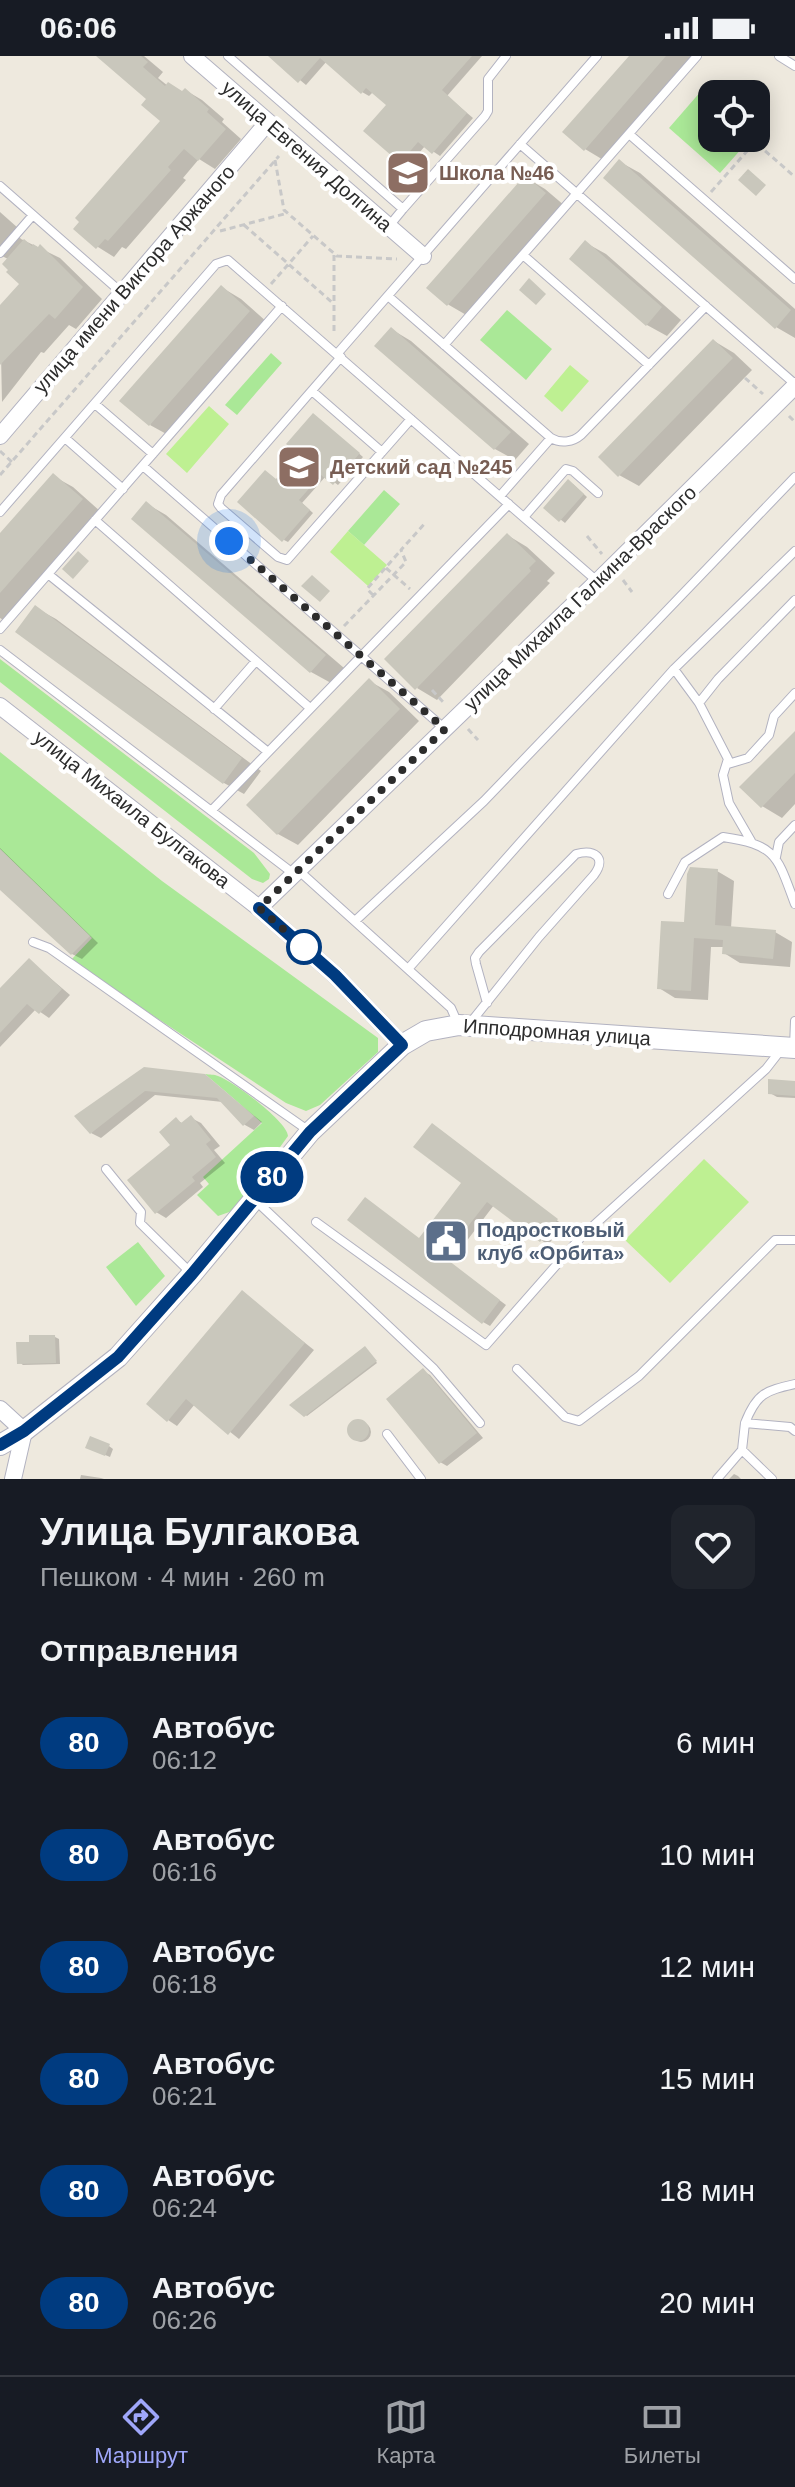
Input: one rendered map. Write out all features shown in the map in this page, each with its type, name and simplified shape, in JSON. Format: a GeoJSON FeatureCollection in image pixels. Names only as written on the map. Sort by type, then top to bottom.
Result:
{"type":"FeatureCollection","features":[{"type":"Feature","properties":{"kind":"street","name":"улица Евгения Долгина"},"geometry":{"type":"LineString","coordinates":[[194,57],[423,256]]}},
{"type":"Feature","properties":{"kind":"street","name":"улица имени Виктора Аржаного"},"geometry":{"type":"LineString","coordinates":[[0,436],[268,122]]}},
{"type":"Feature","properties":{"kind":"street","name":"улица Михаила Галкина-Враского"},"geometry":{"type":"LineString","coordinates":[[259,908],[598,581],[795,385]]}},
{"type":"Feature","properties":{"kind":"street","name":"улица Михаила Булгакова"},"geometry":{"type":"LineString","coordinates":[[0,706],[259,908],[335,975],[402,1045]]}},
{"type":"Feature","properties":{"kind":"street","name":"Ипподромная улица"},"geometry":{"type":"LineString","coordinates":[[0,1445],[24,1431],[118,1357],[192,1274],[310,1132],[402,1045],[426,1031],[464,1025],[791,1048]]}},
{"type":"Feature","properties":{"kind":"street"},"geometry":{"type":"LineString","coordinates":[[0,1409],[24,1431],[13,1479]]}},
{"type":"Feature","properties":{"kind":"lane"},"geometry":{"type":"LineString","coordinates":[[228,56],[403,209]]}},
{"type":"Feature","properties":{"kind":"lane"},"geometry":{"type":"LineString","coordinates":[[389,226],[485,116],[488,111],[488,79],[506,56]]}},
{"type":"Feature","properties":{"kind":"lane"},"geometry":{"type":"LineString","coordinates":[[411,419],[287,560],[278,557],[218,504],[218,499],[312,391],[388,296],[597,56]]}},
{"type":"Feature","properties":{"kind":"lane"},"geometry":{"type":"LineString","coordinates":[[444,345],[697,56]]}},
{"type":"Feature","properties":{"kind":"lane"},"geometry":{"type":"LineString","coordinates":[[779,56],[795,66]]}},
{"type":"Feature","properties":{"kind":"lane"},"geometry":{"type":"LineString","coordinates":[[629,134],[794,277]]}},
{"type":"Feature","properties":{"kind":"lane"},"geometry":{"type":"LineString","coordinates":[[520,144],[795,385]]}},
{"type":"Feature","properties":{"kind":"lane"},"geometry":{"type":"LineString","coordinates":[[0,186],[122,293]]}},
{"type":"Feature","properties":{"kind":"lane"},"geometry":{"type":"LineString","coordinates":[[0,253],[33,215]]}},
{"type":"Feature","properties":{"kind":"lane"},"geometry":{"type":"LineString","coordinates":[[523,255],[649,365]]}},
{"type":"Feature","properties":{"kind":"lane"},"geometry":{"type":"LineString","coordinates":[[0,512],[222,260],[234,264],[598,581]]}},
{"type":"Feature","properties":{"kind":"lane"},"geometry":{"type":"LineString","coordinates":[[388,296],[551,438],[562,442],[576,439],[706,306]]}},
{"type":"Feature","properties":{"kind":"lane"},"geometry":{"type":"LineString","coordinates":[[0,629],[282,306]]}},
{"type":"Feature","properties":{"kind":"lane"},"geometry":{"type":"LineString","coordinates":[[312,391],[382,452]]}},
{"type":"Feature","properties":{"kind":"lane"},"geometry":{"type":"LineString","coordinates":[[95,404],[153,454]]}},
{"type":"Feature","properties":{"kind":"lane"},"geometry":{"type":"LineString","coordinates":[[65,438],[123,489]]}},
{"type":"Feature","properties":{"kind":"lane"},"geometry":{"type":"LineString","coordinates":[[500,496],[551,438]]}},
{"type":"Feature","properties":{"kind":"lane"},"geometry":{"type":"LineString","coordinates":[[143,466],[445,729]]}},
{"type":"Feature","properties":{"kind":"lane"},"geometry":{"type":"LineString","coordinates":[[524,517],[566,469],[573,471],[598,493]]}},
{"type":"Feature","properties":{"kind":"lane"},"geometry":{"type":"LineString","coordinates":[[355,921],[484,801],[795,477]]}},
{"type":"Feature","properties":{"kind":"lane"},"geometry":{"type":"LineString","coordinates":[[211,811],[509,504]]}},
{"type":"Feature","properties":{"kind":"lane"},"geometry":{"type":"LineString","coordinates":[[95,520],[310,708]]}},
{"type":"Feature","properties":{"kind":"lane"},"geometry":{"type":"LineString","coordinates":[[408,969],[674,669],[795,551]]}},
{"type":"Feature","properties":{"kind":"lane"},"geometry":{"type":"LineString","coordinates":[[48,574],[268,752]]}},
{"type":"Feature","properties":{"kind":"lane"},"geometry":{"type":"LineString","coordinates":[[699,703],[718,679],[795,600]]}},
{"type":"Feature","properties":{"kind":"lane"},"geometry":{"type":"LineString","coordinates":[[0,650],[296,872],[451,1008],[464,1025],[487,1003],[539,937],[594,875],[600,867],[600,861],[594,854],[587,851],[576,854],[479,952],[475,958],[487,1003]]}},
{"type":"Feature","properties":{"kind":"lane"},"geometry":{"type":"LineString","coordinates":[[214,709],[256,661]]}},
{"type":"Feature","properties":{"kind":"lane"},"geometry":{"type":"LineString","coordinates":[[674,669],[699,703],[728,764]]}},
{"type":"Feature","properties":{"kind":"lane"},"geometry":{"type":"LineString","coordinates":[[751,841],[729,803],[723,775],[728,764],[748,758],[769,735],[774,716],[795,693]]}},
{"type":"Feature","properties":{"kind":"lane"},"geometry":{"type":"LineString","coordinates":[[795,825],[779,842],[776,857],[795,904]]}},
{"type":"Feature","properties":{"kind":"lane"},"geometry":{"type":"LineString","coordinates":[[668,894],[685,862],[723,837],[751,841],[776,857]]}},
{"type":"Feature","properties":{"kind":"lane"},"geometry":{"type":"LineString","coordinates":[[33,942],[49,948],[310,1132]]}},
{"type":"Feature","properties":{"kind":"lane"},"geometry":{"type":"LineString","coordinates":[[316,1222],[486,1345],[582,1236],[791,1048],[795,1021]]}},
{"type":"Feature","properties":{"kind":"lane"},"geometry":{"type":"LineString","coordinates":[[106,1169],[141,1212],[140,1223],[192,1274]]}},
{"type":"Feature","properties":{"kind":"lane"},"geometry":{"type":"LineString","coordinates":[[255,1199],[434,1369],[480,1423]]}},
{"type":"Feature","properties":{"kind":"lane"},"geometry":{"type":"LineString","coordinates":[[517,1369],[565,1417],[579,1421],[639,1376],[775,1240],[795,1240]]}},
{"type":"Feature","properties":{"kind":"lane"},"geometry":{"type":"LineString","coordinates":[[717,1479],[742,1450],[745,1423],[752,1406],[768,1390],[795,1384]]}},
{"type":"Feature","properties":{"kind":"lane"},"geometry":{"type":"LineString","coordinates":[[745,1423],[790,1427],[795,1431]]}},
{"type":"Feature","properties":{"kind":"lane"},"geometry":{"type":"LineString","coordinates":[[387,1434],[421,1479]]}},
{"type":"Feature","properties":{"kind":"lane"},"geometry":{"type":"LineString","coordinates":[[742,1450],[772,1479]]}},
{"type":"Feature","properties":{"kind":"path"},"geometry":{"type":"LineString","coordinates":[[704,200],[755,142],[795,177]]}},
{"type":"Feature","properties":{"kind":"path"},"geometry":{"type":"LineString","coordinates":[[0,475],[277,158],[284,210],[337,256],[397,259]]}},
{"type":"Feature","properties":{"kind":"path"},"geometry":{"type":"LineString","coordinates":[[220,231],[288,213]]}},
{"type":"Feature","properties":{"kind":"path"},"geometry":{"type":"LineString","coordinates":[[244,225],[334,304]]}},
{"type":"Feature","properties":{"kind":"path"},"geometry":{"type":"LineString","coordinates":[[271,284],[313,235]]}},
{"type":"Feature","properties":{"kind":"path"},"geometry":{"type":"LineString","coordinates":[[334,253],[334,331]]}},
{"type":"Feature","properties":{"kind":"path"},"geometry":{"type":"LineString","coordinates":[[745,378],[763,394]]}},
{"type":"Feature","properties":{"kind":"path"},"geometry":{"type":"LineString","coordinates":[[789,416],[795,422]]}},
{"type":"Feature","properties":{"kind":"path"},"geometry":{"type":"LineString","coordinates":[[0,451],[12,462]]}},
{"type":"Feature","properties":{"kind":"path"},"geometry":{"type":"LineString","coordinates":[[374,595],[367,589],[426,522]]}},
{"type":"Feature","properties":{"kind":"path"},"geometry":{"type":"LineString","coordinates":[[587,536],[602,554]]}},
{"type":"Feature","properties":{"kind":"path"},"geometry":{"type":"LineString","coordinates":[[336,634],[406,562],[401,550]]}},
{"type":"Feature","properties":{"kind":"path"},"geometry":{"type":"LineString","coordinates":[[386,568],[419,596]]}},
{"type":"Feature","properties":{"kind":"path"},"geometry":{"type":"LineString","coordinates":[[623,580],[632,592]]}},
{"type":"Feature","properties":{"kind":"path"},"geometry":{"type":"LineString","coordinates":[[432,690],[444,703]]}},
{"type":"Feature","properties":{"kind":"path"},"geometry":{"type":"LineString","coordinates":[[468,729],[478,740]]}},
{"type":"Feature","properties":{"kind":"green space"},"geometry":{"type":"Polygon","coordinates":[[[698,95],[698,152],[739,152],[720,173],[669,128],[698,95]]]}},
{"type":"Feature","properties":{"kind":"green space"},"geometry":{"type":"Polygon","coordinates":[[[507,310],[552,349],[526,380],[480,340],[507,310]]]}},
{"type":"Feature","properties":{"kind":"green space"},"geometry":{"type":"Polygon","coordinates":[[[271,353],[282,363],[237,415],[225,405],[271,353]]]}},
{"type":"Feature","properties":{"kind":"green space"},"geometry":{"type":"Polygon","coordinates":[[[570,365],[589,381],[562,412],[544,396],[570,365]]]}},
{"type":"Feature","properties":{"kind":"green space"},"geometry":{"type":"Polygon","coordinates":[[[209,406],[229,424],[187,473],[166,454],[209,406]]]}},
{"type":"Feature","properties":{"kind":"green space"},"geometry":{"type":"Polygon","coordinates":[[[384,490],[400,504],[364,545],[348,531],[384,490]]]}},
{"type":"Feature","properties":{"kind":"green space"},"geometry":{"type":"Polygon","coordinates":[[[348,531],[387,565],[368,586],[330,552],[348,531]]]}},
{"type":"Feature","properties":{"kind":"green space"},"geometry":{"type":"Polygon","coordinates":[[[0,659],[254,853],[270,874],[269,879],[263,883],[252,879],[0,682],[0,659]]]}},
{"type":"Feature","properties":{"kind":"green space"},"geometry":{"type":"Polygon","coordinates":[[[0,752],[162,881],[378,1038],[378,1052],[320,1105],[306,1111],[286,1103],[70,961],[92,938],[0,849],[0,752]]]}},
{"type":"Feature","properties":{"kind":"green space"},"geometry":{"type":"Polygon","coordinates":[[[205,1074],[225,1079],[247,1093],[279,1121],[288,1136],[235,1210],[218,1216],[197,1195],[209,1184],[203,1177],[262,1123],[205,1074]]]}},
{"type":"Feature","properties":{"kind":"green space"},"geometry":{"type":"Polygon","coordinates":[[[704,1159],[749,1202],[670,1283],[625,1240],[704,1159]]]}},
{"type":"Feature","properties":{"kind":"green space"},"geometry":{"type":"Polygon","coordinates":[[[138,1242],[165,1276],[136,1306],[106,1267],[138,1242]]]}},
{"type":"Feature","properties":{"kind":"building"},"geometry":{"type":"Polygon","coordinates":[[[96,56],[141,56],[148,62],[143,67],[165,86],[168,82],[182,91],[185,88],[226,129],[198,161],[184,149],[168,167],[171,170],[108,241],[105,239],[96,249],[73,229],[79,222],[75,218],[160,121],[141,105],[146,99],[96,56]]]}},
{"type":"Feature","properties":{"kind":"building"},"geometry":{"type":"Polygon","coordinates":[[[268,56],[472,56],[442,90],[467,113],[432,154],[418,142],[400,163],[363,131],[386,105],[366,88],[361,94],[320,58],[298,83],[268,56]]]}},
{"type":"Feature","properties":{"kind":"building"},"geometry":{"type":"Polygon","coordinates":[[[629,56],[666,56],[584,151],[562,132],[629,56]]]}},
{"type":"Feature","properties":{"kind":"building"},"geometry":{"type":"Polygon","coordinates":[[[619,159],[791,310],[775,329],[603,178],[619,159]]]}},
{"type":"Feature","properties":{"kind":"building"},"geometry":{"type":"Polygon","coordinates":[[[748,169],[766,185],[756,196],[738,180],[748,169]]]}},
{"type":"Feature","properties":{"kind":"building"},"geometry":{"type":"Polygon","coordinates":[[[525,175],[546,193],[447,306],[426,288],[525,175]]]}},
{"type":"Feature","properties":{"kind":"building"},"geometry":{"type":"Polygon","coordinates":[[[24,239],[32,246],[38,247],[40,244],[83,287],[55,319],[49,314],[0,365],[0,305],[19,284],[2,264],[24,239]]]}},
{"type":"Feature","properties":{"kind":"building"},"geometry":{"type":"Polygon","coordinates":[[[585,240],[662,307],[646,326],[569,259],[585,240]]]}},
{"type":"Feature","properties":{"kind":"building"},"geometry":{"type":"Polygon","coordinates":[[[529,278],[546,294],[536,305],[519,290],[529,278]]]}},
{"type":"Feature","properties":{"kind":"building"},"geometry":{"type":"Polygon","coordinates":[[[221,285],[250,311],[149,426],[119,401],[221,285]]]}},
{"type":"Feature","properties":{"kind":"building"},"geometry":{"type":"Polygon","coordinates":[[[391,327],[511,432],[494,450],[374,346],[391,327]]]}},
{"type":"Feature","properties":{"kind":"building"},"geometry":{"type":"Polygon","coordinates":[[[713,339],[733,358],[618,477],[598,457],[713,339]]]}},
{"type":"Feature","properties":{"kind":"building"},"geometry":{"type":"Polygon","coordinates":[[[313,413],[360,453],[333,485],[321,475],[299,500],[310,510],[282,542],[237,502],[265,470],[276,479],[298,454],[286,444],[313,413]]]}},
{"type":"Feature","properties":{"kind":"building"},"geometry":{"type":"Polygon","coordinates":[[[53,473],[83,499],[0,593],[0,533],[53,473]]]}},
{"type":"Feature","properties":{"kind":"building"},"geometry":{"type":"Polygon","coordinates":[[[568,479],[584,494],[559,522],[543,508],[568,479]]]}},
{"type":"Feature","properties":{"kind":"building"},"geometry":{"type":"Polygon","coordinates":[[[146,501],[326,655],[310,673],[131,519],[146,501]]]}},
{"type":"Feature","properties":{"kind":"building"},"geometry":{"type":"Polygon","coordinates":[[[507,533],[536,561],[529,568],[531,571],[415,690],[384,659],[507,533]]]}},
{"type":"Feature","properties":{"kind":"building"},"geometry":{"type":"Polygon","coordinates":[[[78,551],[89,561],[73,579],[62,569],[78,551]]]}},
{"type":"Feature","properties":{"kind":"building"},"geometry":{"type":"Polygon","coordinates":[[[312,575],[330,591],[320,602],[301,586],[312,575]]]}},
{"type":"Feature","properties":{"kind":"building"},"geometry":{"type":"Polygon","coordinates":[[[35,605],[242,758],[223,784],[15,632],[35,605]]]}},
{"type":"Feature","properties":{"kind":"building"},"geometry":{"type":"Polygon","coordinates":[[[369,678],[400,709],[277,835],[246,805],[369,678]]]}},
{"type":"Feature","properties":{"kind":"building"},"geometry":{"type":"Polygon","coordinates":[[[795,731],[795,773],[761,808],[739,787],[795,731]]]}},
{"type":"Feature","properties":{"kind":"building"},"geometry":{"type":"Polygon","coordinates":[[[0,849],[90,936],[71,955],[0,890],[0,849]]]}},
{"type":"Feature","properties":{"kind":"building"},"geometry":{"type":"Polygon","coordinates":[[[690,867],[718,869],[715,925],[776,930],[773,959],[722,954],[723,940],[694,938],[691,991],[657,989],[661,921],[684,922],[690,867]]]}},
{"type":"Feature","properties":{"kind":"building"},"geometry":{"type":"Polygon","coordinates":[[[29,958],[62,989],[39,1014],[27,1004],[0,1033],[0,988],[29,958]]]}},
{"type":"Feature","properties":{"kind":"building"},"geometry":{"type":"Polygon","coordinates":[[[144,1067],[205,1074],[254,1116],[243,1126],[217,1098],[145,1091],[90,1134],[74,1116],[144,1067]]]}},
{"type":"Feature","properties":{"kind":"building"},"geometry":{"type":"Polygon","coordinates":[[[768,1079],[795,1081],[795,1096],[768,1094],[768,1079]]]}},
{"type":"Feature","properties":{"kind":"building"},"geometry":{"type":"Polygon","coordinates":[[[191,1115],[211,1140],[206,1144],[216,1157],[192,1177],[195,1181],[155,1214],[127,1180],[170,1145],[159,1132],[176,1117],[181,1123],[191,1115]]]}},
{"type":"Feature","properties":{"kind":"building"},"geometry":{"type":"Polygon","coordinates":[[[432,1123],[558,1219],[540,1242],[487,1202],[444,1257],[500,1300],[482,1324],[347,1220],[365,1197],[419,1238],[461,1183],[413,1147],[432,1123]]]}},
{"type":"Feature","properties":{"kind":"building"},"geometry":{"type":"Polygon","coordinates":[[[242,1290],[305,1343],[228,1435],[186,1399],[167,1422],[146,1404],[242,1290]]]}},
{"type":"Feature","properties":{"kind":"building"},"geometry":{"type":"Polygon","coordinates":[[[29,1335],[55,1335],[56,1363],[17,1364],[16,1342],[29,1342],[29,1335]]]}},
{"type":"Feature","properties":{"kind":"building"},"geometry":{"type":"Polygon","coordinates":[[[365,1346],[377,1361],[304,1417],[289,1405],[365,1346]]]}},
{"type":"Feature","properties":{"kind":"building"},"geometry":{"type":"Polygon","coordinates":[[[423,1368],[477,1433],[439,1464],[386,1399],[423,1368]]]}},
{"type":"Feature","properties":{"kind":"building"},"geometry":{"type":"Polygon","coordinates":[[[358,1419],[366,1422],[369,1430],[366,1438],[358,1441],[350,1438],[347,1430],[350,1422],[358,1419]]]}},
{"type":"Feature","properties":{"kind":"building"},"geometry":{"type":"Polygon","coordinates":[[[90,1436],[110,1444],[105,1456],[85,1448],[90,1436]]]}},
{"type":"Feature","properties":{"kind":"bus line","name":"80"},"geometry":{"type":"LineString","coordinates":[[0,1445],[24,1431],[118,1357],[192,1274],[310,1132],[402,1045],[335,975],[259,908]]}},
{"type":"Feature","properties":{"kind":"place","name":"Школа №46"},"geometry":{"type":"Point","coordinates":[408,173]}},
{"type":"Feature","properties":{"kind":"place","name":"Детский сад №245"},"geometry":{"type":"Point","coordinates":[299,467]}},
{"type":"Feature","properties":{"kind":"place","name":"Подростковый клуб «Орбита»"},"geometry":{"type":"Point","coordinates":[446,1241]}},
{"type":"Feature","properties":{"kind":"route"},"geometry":{"type":"LineString","coordinates":[[229,541],[445,729],[259,908],[304,947]]}}]}
